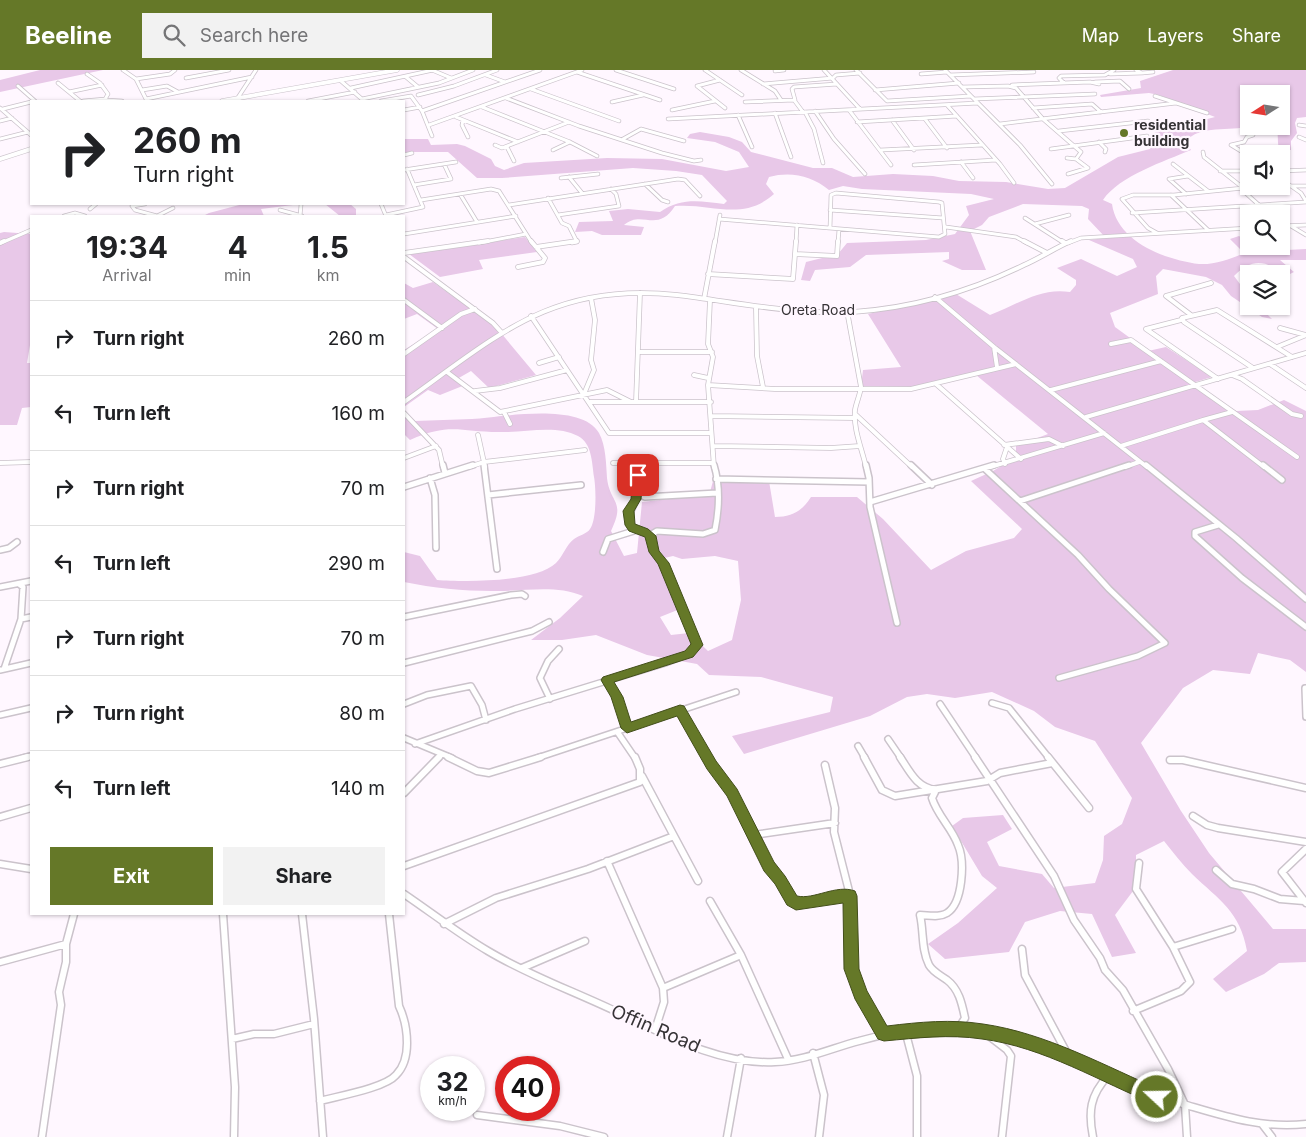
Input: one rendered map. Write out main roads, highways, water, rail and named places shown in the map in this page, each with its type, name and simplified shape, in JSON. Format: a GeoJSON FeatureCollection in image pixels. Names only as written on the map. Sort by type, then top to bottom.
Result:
{"type":"FeatureCollection","features":[{"type":"Feature","properties":{"kind":"main road"},"geometry":{"type":"LineString","coordinates":[[239,100],[397,70]]}},
{"type":"Feature","properties":{"kind":"main road"},"geometry":{"type":"LineString","coordinates":[[0,159],[30,149]]}},
{"type":"Feature","properties":{"kind":"place","name":"residential building"},"geometry":{"type":"Point","coordinates":[1124,133]}}]}
